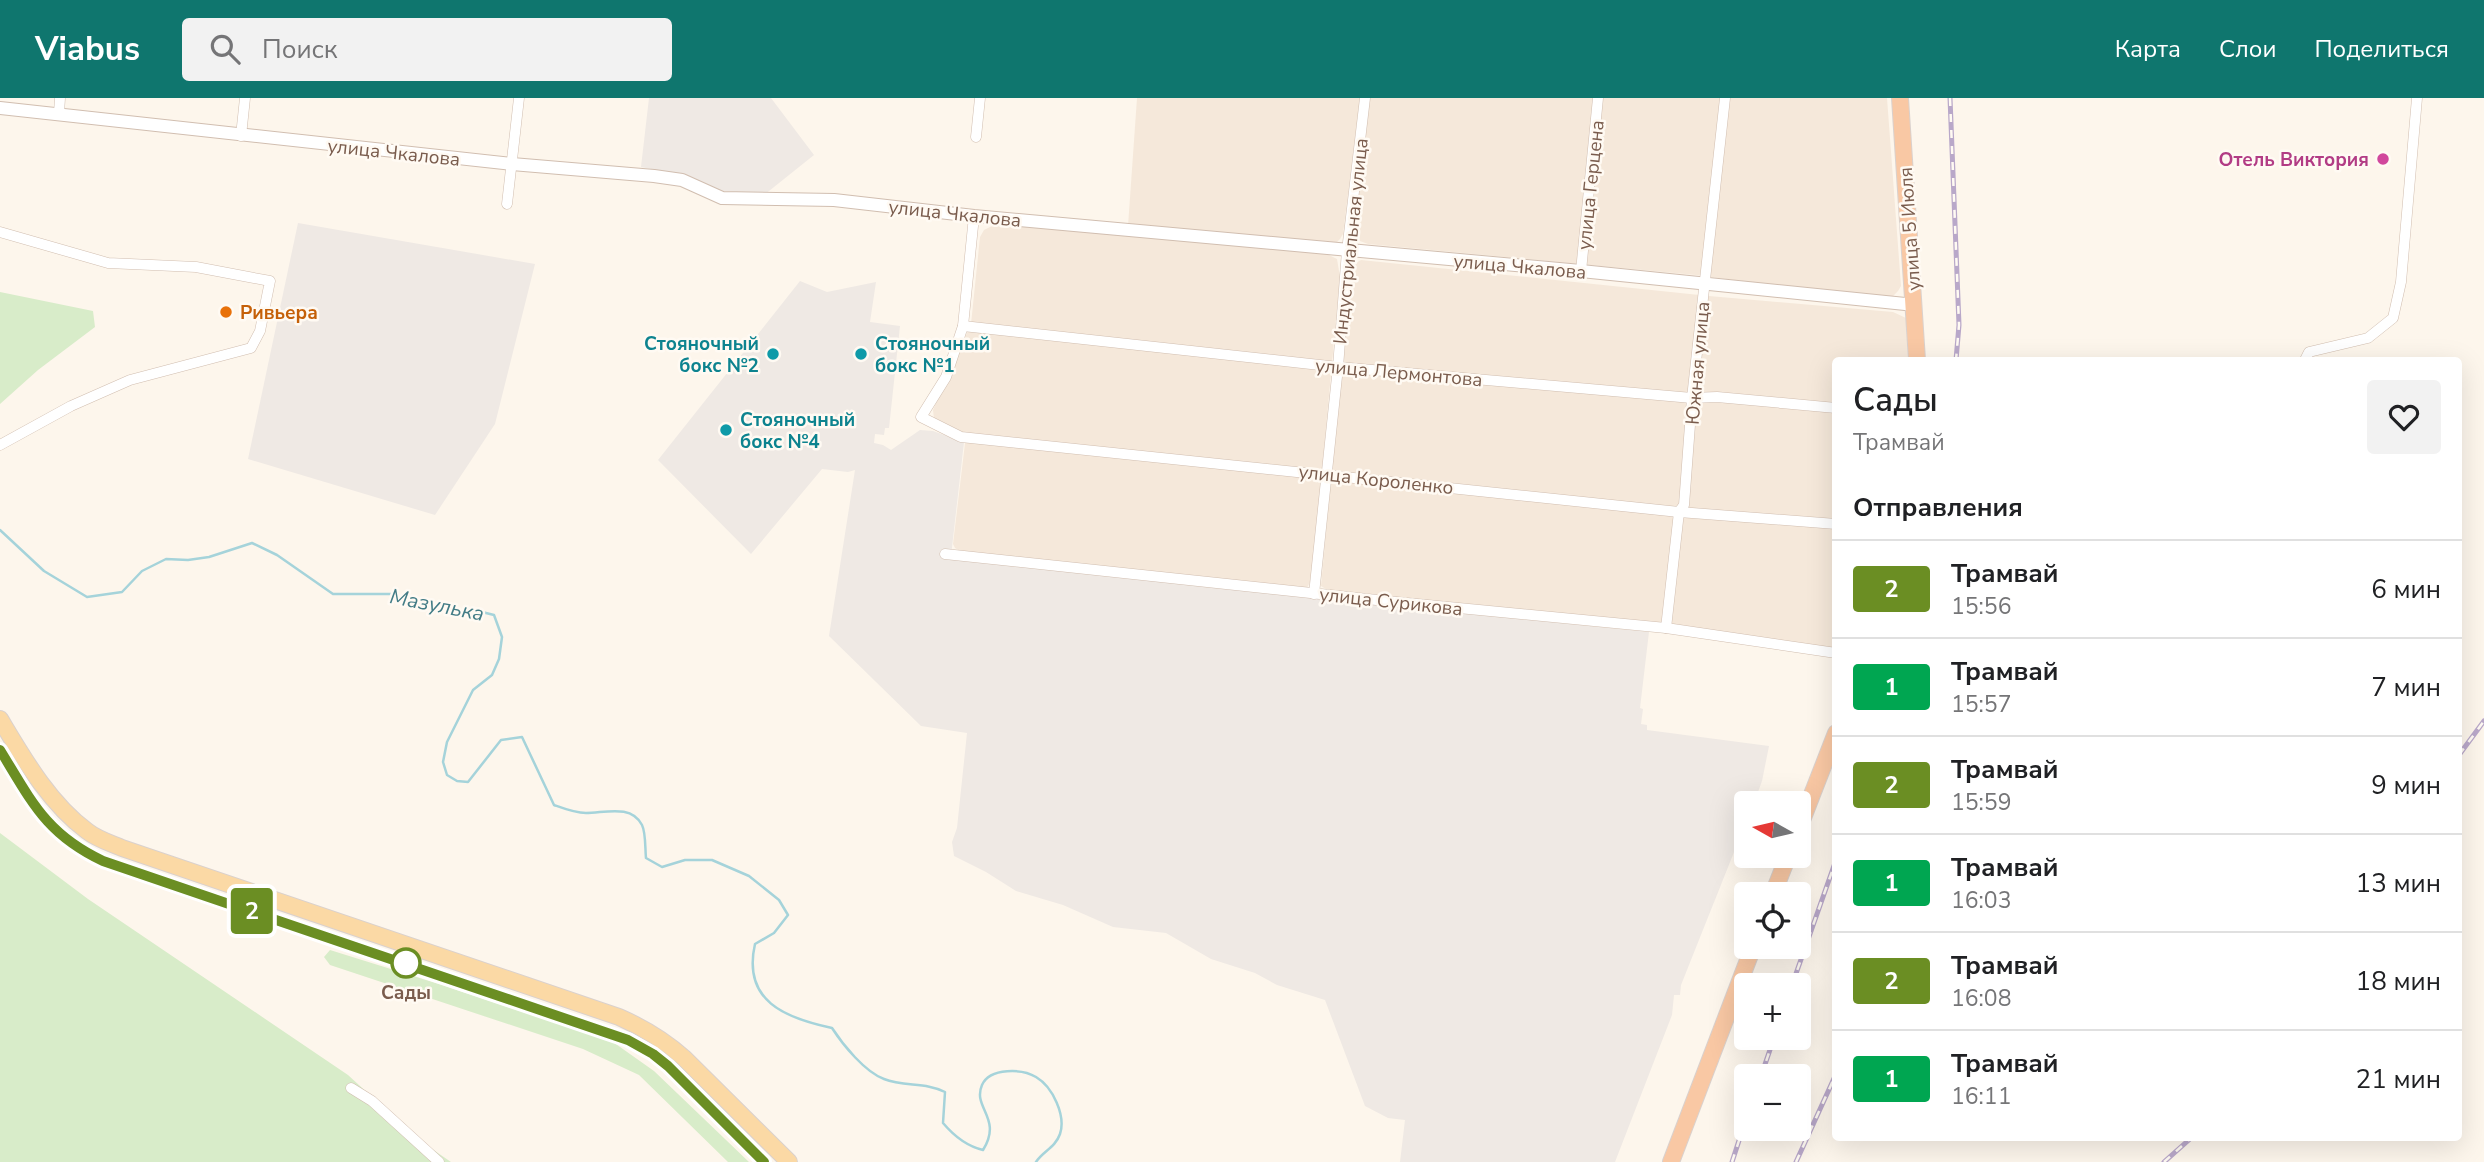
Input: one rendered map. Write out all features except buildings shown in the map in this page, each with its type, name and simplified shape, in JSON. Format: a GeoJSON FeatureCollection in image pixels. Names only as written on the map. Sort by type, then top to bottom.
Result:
{"type":"FeatureCollection","features":[{"type":"Feature","properties":{"kind":"highway","name":"улица 5 Июля"},"geometry":{"type":"LineString","coordinates":[[1900,98],[1917,357]]}},
{"type":"Feature","properties":{"kind":"highway"},"geometry":{"type":"LineString","coordinates":[[1811,797],[1832,743]]}},
{"type":"Feature","properties":{"kind":"highway"},"geometry":{"type":"LineString","coordinates":[[1671,1162],[1748,959]]}},
{"type":"Feature","properties":{"kind":"main road"},"geometry":{"type":"LineString","coordinates":[[0,719],[4,736],[67,814],[89,833],[122,848],[619,1017],[644,1028],[684,1058],[789,1162]]}},
{"type":"Feature","properties":{"kind":"street"},"geometry":{"type":"LineString","coordinates":[[59,113],[60,98]]}},
{"type":"Feature","properties":{"kind":"street"},"geometry":{"type":"LineString","coordinates":[[241,135],[245,98]]}},
{"type":"Feature","properties":{"kind":"street"},"geometry":{"type":"LineString","coordinates":[[507,204],[519,98]]}},
{"type":"Feature","properties":{"kind":"street"},"geometry":{"type":"LineString","coordinates":[[976,137],[980,98]]}},
{"type":"Feature","properties":{"kind":"street","name":"Индустриальная улица"},"geometry":{"type":"LineString","coordinates":[[1314,594],[1338,367],[1347,251],[1365,98]]}},
{"type":"Feature","properties":{"kind":"street","name":"улица Герцена"},"geometry":{"type":"LineString","coordinates":[[1581,271],[1598,98]]}},
{"type":"Feature","properties":{"kind":"street","name":"Южная улица"},"geometry":{"type":"LineString","coordinates":[[1666,628],[1679,512],[1684,505],[1692,398],[1725,98]]}},
{"type":"Feature","properties":{"kind":"street"},"geometry":{"type":"LineString","coordinates":[[2306,357],[2309,352],[2368,338],[2393,318],[2401,282],[2417,98]]}},
{"type":"Feature","properties":{"kind":"street","name":"улица Чкалова"},"geometry":{"type":"LineString","coordinates":[[0,108],[682,180],[722,198],[834,200],[974,216],[1581,271],[1915,305]]}},
{"type":"Feature","properties":{"kind":"street"},"geometry":{"type":"LineString","coordinates":[[963,326],[974,216]]}},
{"type":"Feature","properties":{"kind":"street"},"geometry":{"type":"LineString","coordinates":[[0,232],[108,263],[196,267],[270,281],[260,331],[251,348],[130,380],[71,406],[0,444]]}},
{"type":"Feature","properties":{"kind":"street","name":"улица Лермонтова"},"geometry":{"type":"LineString","coordinates":[[963,326],[1338,367],[1832,408]]}},
{"type":"Feature","properties":{"kind":"street","name":"улица Короленко"},"geometry":{"type":"LineString","coordinates":[[963,326],[946,377],[922,417],[961,437],[1679,512],[1832,524]]}},
{"type":"Feature","properties":{"kind":"street","name":"улица Сурикова"},"geometry":{"type":"LineString","coordinates":[[945,554],[1314,594],[1666,628],[1832,652]]}},
{"type":"Feature","properties":{"kind":"street"},"geometry":{"type":"LineString","coordinates":[[351,1088],[372,1101],[439,1162]]}},
{"type":"Feature","properties":{"kind":"shaded area"},"geometry":{"type":"Polygon","coordinates":[[[649,98],[771,98],[814,155],[764,195],[712,190],[692,177],[641,167],[649,98]]]}},
{"type":"Feature","properties":{"kind":"shaded area"},"geometry":{"type":"Polygon","coordinates":[[[1137,98],[1360,98],[1343,234],[1340,239],[1336,243],[1128,226],[1137,98]]]}},
{"type":"Feature","properties":{"kind":"shaded area"},"geometry":{"type":"Polygon","coordinates":[[[1367,98],[1887,98],[1901,286],[1889,300],[1696,275],[1368,244],[1360,241],[1354,234],[1367,98]]]}},
{"type":"Feature","properties":{"kind":"shaded area"},"geometry":{"type":"Polygon","coordinates":[[[298,223],[535,264],[495,424],[435,515],[248,459],[298,223]]]}},
{"type":"Feature","properties":{"kind":"shaded area"},"geometry":{"type":"Polygon","coordinates":[[[1009,225],[1327,254],[1337,259],[1340,277],[1312,578],[1307,588],[962,552],[955,548],[953,544],[966,435],[934,419],[933,410],[971,324],[980,237],[984,230],[992,226],[1009,225]]]}},
{"type":"Feature","properties":{"kind":"shaded area"},"geometry":{"type":"Polygon","coordinates":[[[1361,260],[1893,312],[1906,318],[1908,357],[1832,357],[1832,650],[1664,623],[1329,591],[1321,586],[1350,271],[1354,264],[1361,260]]]}},
{"type":"Feature","properties":{"kind":"shaded area"},"geometry":{"type":"Polygon","coordinates":[[[800,281],[827,292],[876,282],[870,322],[900,326],[889,428],[885,428],[884,435],[875,434],[874,443],[891,450],[920,430],[933,431],[964,442],[951,556],[1314,598],[1649,632],[1640,708],[1643,709],[1641,724],[1647,725],[1647,730],[1769,746],[1758,791],[1734,791],[1734,852],[1681,985],[1680,995],[1674,995],[1672,1015],[1615,1162],[1400,1162],[1405,1120],[1388,1118],[1365,1106],[1325,1000],[1277,985],[1255,973],[1211,959],[1166,933],[1113,927],[1063,905],[1016,891],[954,856],[952,842],[957,828],[967,733],[921,726],[829,636],[855,470],[848,472],[822,469],[751,554],[658,460],[800,281]]]}},
{"type":"Feature","properties":{"kind":"green space"},"geometry":{"type":"Polygon","coordinates":[[[0,292],[93,311],[95,327],[38,370],[0,404],[0,292]]]}},
{"type":"Feature","properties":{"kind":"green space"},"geometry":{"type":"Polygon","coordinates":[[[0,833],[88,899],[348,1075],[419,1140],[451,1162],[0,1162],[0,833]]]}},
{"type":"Feature","properties":{"kind":"green space"},"geometry":{"type":"Polygon","coordinates":[[[330,950],[613,1042],[654,1071],[749,1162],[728,1162],[639,1075],[583,1049],[330,965],[324,957],[330,950]]]}},
{"type":"Feature","properties":{"kind":"waterway","name":"Мазулька"},"geometry":{"type":"LineString","coordinates":[[0,530],[44,571],[87,597],[122,592],[142,571],[166,559],[209,557],[252,543],[277,555],[333,594],[391,594],[457,613],[474,610],[494,615],[502,637],[499,659],[492,675],[473,690],[447,742],[443,762],[447,775],[457,781],[468,782],[501,740],[522,737],[554,805],[582,813],[617,811],[631,814],[642,825],[646,858],[662,867],[685,860],[712,860],[749,876],[779,900],[788,915],[774,933],[755,944],[755,980],[761,993],[771,1004],[798,1019],[832,1028],[855,1057],[884,1079],[945,1092],[943,1123],[961,1140],[983,1150],[990,1130],[980,1093],[986,1079],[1007,1071],[1023,1072],[1036,1077],[1053,1095],[1061,1119],[1060,1134],[1055,1143],[1036,1162]]}},
{"type":"Feature","properties":{"kind":"tram line"},"geometry":{"type":"LineString","coordinates":[[0,750],[31,801],[53,827],[83,850],[103,861],[628,1040],[668,1066],[764,1162]]}},
{"type":"Feature","properties":{"kind":"tram line","name":"2"},"geometry":{"type":"LineString","coordinates":[[0,750],[47,823],[80,850],[103,861],[519,1001],[642,1046],[668,1066],[764,1162]]}},
{"type":"Feature","properties":{"kind":"railway"},"geometry":{"type":"LineString","coordinates":[[1950,98],[1959,325],[1956,357]]}},
{"type":"Feature","properties":{"kind":"railway"},"geometry":{"type":"LineString","coordinates":[[2462,751],[2484,721]]}},
{"type":"Feature","properties":{"kind":"railway"},"geometry":{"type":"LineString","coordinates":[[1796,973],[1832,871]]}},
{"type":"Feature","properties":{"kind":"railway"},"geometry":{"type":"LineString","coordinates":[[1765,1064],[1770,1050]]}},
{"type":"Feature","properties":{"kind":"railway"},"geometry":{"type":"LineString","coordinates":[[1796,1162],[1832,1083]]}},
{"type":"Feature","properties":{"kind":"railway"},"geometry":{"type":"LineString","coordinates":[[1732,1162],[1739,1141]]}},
{"type":"Feature","properties":{"kind":"railway"},"geometry":{"type":"LineString","coordinates":[[2164,1162],[2188,1141]]}},
{"type":"Feature","properties":{"kind":"place","name":"Отель Виктория"},"geometry":{"type":"Point","coordinates":[2383,159]}},
{"type":"Feature","properties":{"kind":"place","name":"Ривьера"},"geometry":{"type":"Point","coordinates":[226,312]}},
{"type":"Feature","properties":{"kind":"place","name":"Стояночный бокс №2"},"geometry":{"type":"Point","coordinates":[773,354]}},
{"type":"Feature","properties":{"kind":"place","name":"Стояночный бокс №1"},"geometry":{"type":"Point","coordinates":[861,354]}},
{"type":"Feature","properties":{"kind":"place","name":"Стояночный бокс №4"},"geometry":{"type":"Point","coordinates":[726,430]}},
{"type":"Feature","properties":{"kind":"place","name":"Сады"},"geometry":{"type":"Point","coordinates":[406,963]}}]}
